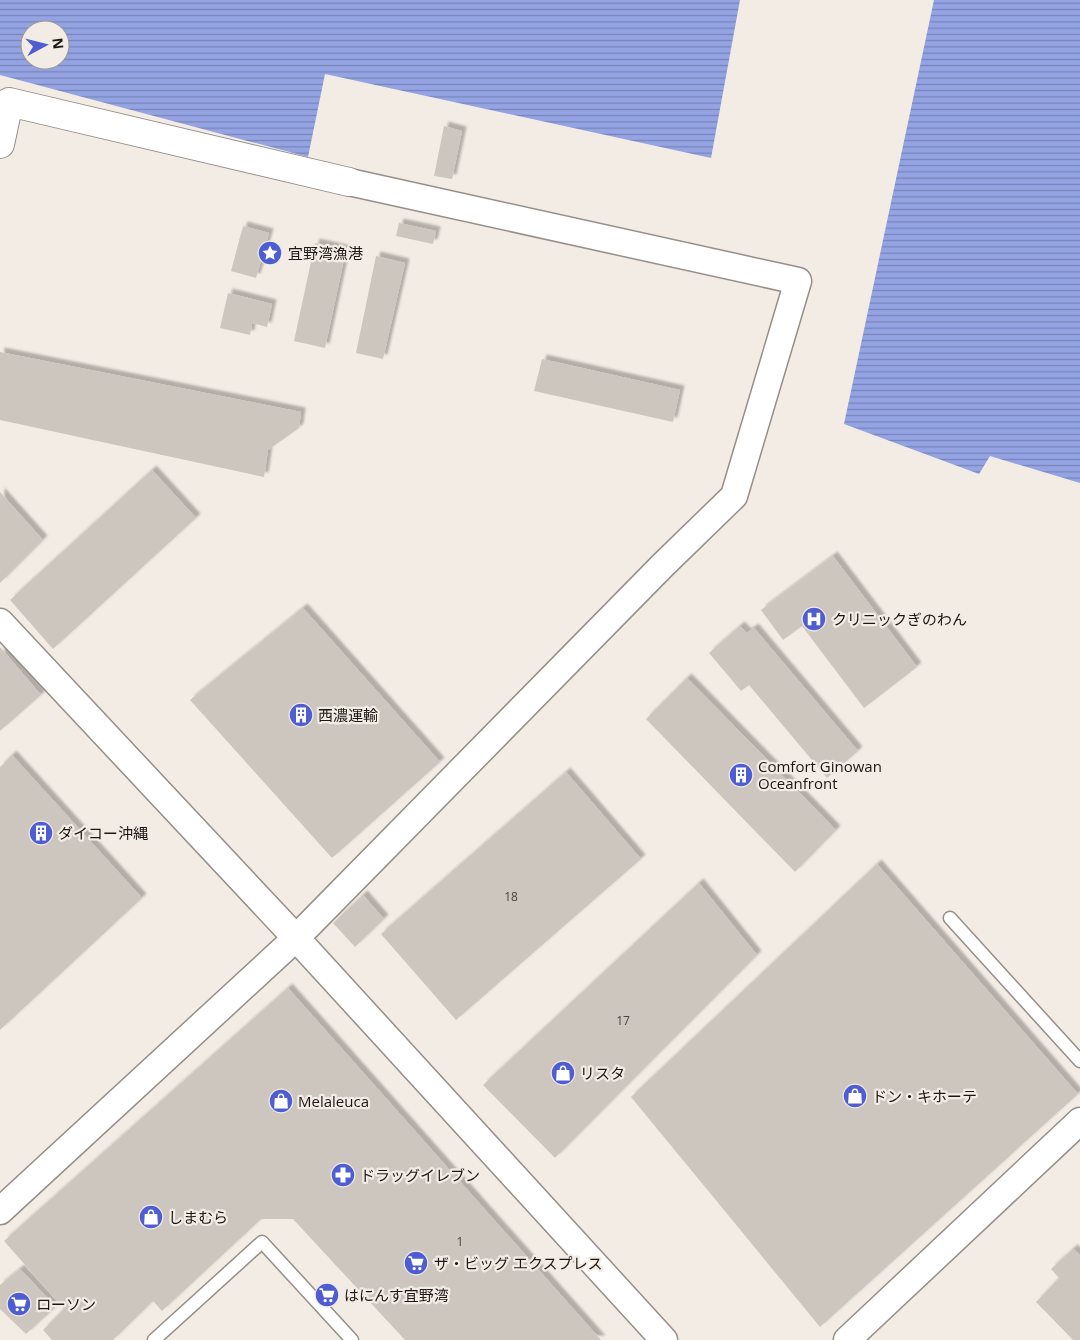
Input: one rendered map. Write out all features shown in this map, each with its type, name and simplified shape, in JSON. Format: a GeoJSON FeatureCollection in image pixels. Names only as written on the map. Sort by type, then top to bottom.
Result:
{"type":"FeatureCollection","features":[{"type":"Feature","properties":{"kind":"street"},"geometry":{"type":"LineString","coordinates":[[0,144],[9,102],[349,182],[798,281],[734,496],[656,572],[296,938],[0,1211]]}},
{"type":"Feature","properties":{"kind":"street"},"geometry":{"type":"LineString","coordinates":[[0,622],[296,938],[664,1340]]}},
{"type":"Feature","properties":{"kind":"street"},"geometry":{"type":"LineString","coordinates":[[846,1340],[1080,1121]]}},
{"type":"Feature","properties":{"kind":"lane"},"geometry":{"type":"LineString","coordinates":[[950,918],[1080,1061]]}},
{"type":"Feature","properties":{"kind":"lane"},"geometry":{"type":"LineString","coordinates":[[154,1340],[262,1242],[352,1340]]}},
{"type":"Feature","properties":{"kind":"water"},"geometry":{"type":"Polygon","coordinates":[[[0,0],[740,0],[711,158],[325,74],[308,157],[0,75],[0,0]]]}},
{"type":"Feature","properties":{"kind":"water"},"geometry":{"type":"Polygon","coordinates":[[[934,0],[1080,0],[1080,483],[990,456],[979,474],[844,424],[934,0]]]}},
{"type":"Feature","properties":{"kind":"building"},"geometry":{"type":"Polygon","coordinates":[[[444,126],[462,131],[452,179],[434,176],[444,126]]]}},
{"type":"Feature","properties":{"kind":"building"},"geometry":{"type":"Polygon","coordinates":[[[399,223],[436,231],[433,244],[396,236],[399,223]]]}},
{"type":"Feature","properties":{"kind":"building"},"geometry":{"type":"Polygon","coordinates":[[[243,226],[269,233],[256,278],[231,271],[243,226]]]}},
{"type":"Feature","properties":{"kind":"building"},"geometry":{"type":"Polygon","coordinates":[[[315,243],[346,250],[325,348],[294,341],[315,243]]]}},
{"type":"Feature","properties":{"kind":"building"},"geometry":{"type":"Polygon","coordinates":[[[376,256],[405,263],[383,359],[356,353],[376,256]]]}},
{"type":"Feature","properties":{"kind":"building"},"geometry":{"type":"Polygon","coordinates":[[[228,293],[272,304],[267,327],[252,323],[250,335],[220,328],[228,293]]]}},
{"type":"Feature","properties":{"kind":"building"},"geometry":{"type":"Polygon","coordinates":[[[0,352],[301,412],[299,428],[268,450],[264,477],[0,420],[0,352]]]}},
{"type":"Feature","properties":{"kind":"building"},"geometry":{"type":"Polygon","coordinates":[[[542,359],[680,390],[673,422],[534,391],[542,359]]]}},
{"type":"Feature","properties":{"kind":"building"},"geometry":{"type":"Polygon","coordinates":[[[152,470],[196,518],[53,649],[10,600],[152,470]]]}},
{"type":"Feature","properties":{"kind":"building"},"geometry":{"type":"Polygon","coordinates":[[[0,492],[43,540],[0,583],[0,492]]]}},
{"type":"Feature","properties":{"kind":"building"},"geometry":{"type":"Polygon","coordinates":[[[833,556],[917,667],[864,708],[802,626],[783,640],[761,610],[833,556]]]}},
{"type":"Feature","properties":{"kind":"building","name":"西濃運輸"},"geometry":{"type":"Polygon","coordinates":[[[303,608],[440,762],[332,858],[190,700],[303,608]]]}},
{"type":"Feature","properties":{"kind":"building"},"geometry":{"type":"Polygon","coordinates":[[[740,626],[747,633],[754,628],[858,751],[827,778],[749,685],[741,691],[709,653],[740,626]]]}},
{"type":"Feature","properties":{"kind":"building"},"geometry":{"type":"Polygon","coordinates":[[[0,647],[41,695],[0,731],[0,647]]]}},
{"type":"Feature","properties":{"kind":"building","name":"Comfort Ginowan Oceanfront"},"geometry":{"type":"Polygon","coordinates":[[[687,678],[836,830],[795,872],[646,719],[687,678]]]}},
{"type":"Feature","properties":{"kind":"building","name":"ダイコー沖縄"},"geometry":{"type":"Polygon","coordinates":[[[12,755],[142,898],[0,1030],[0,767],[12,755]]]}},
{"type":"Feature","properties":{"kind":"building"},"geometry":{"type":"Polygon","coordinates":[[[566,772],[641,859],[456,1020],[381,934],[566,772]]]}},
{"type":"Feature","properties":{"kind":"building","name":"ドン・キホーテ"},"geometry":{"type":"Polygon","coordinates":[[[877,864],[1078,1094],[820,1327],[631,1097],[877,864]]]}},
{"type":"Feature","properties":{"kind":"building"},"geometry":{"type":"Polygon","coordinates":[[[699,883],[757,955],[555,1158],[483,1085],[699,883]]]}},
{"type":"Feature","properties":{"kind":"building"},"geometry":{"type":"Polygon","coordinates":[[[363,895],[384,919],[355,947],[333,923],[363,895]]]}},
{"type":"Feature","properties":{"kind":"building"},"geometry":{"type":"Polygon","coordinates":[[[288,988],[601,1340],[405,1340],[293,1219],[261,1219],[162,1311],[153,1301],[113,1340],[52,1340],[43,1330],[64,1309],[4,1241],[288,988]]]}},
{"type":"Feature","properties":{"kind":"building"},"geometry":{"type":"Polygon","coordinates":[[[1073,1249],[1080,1255],[1080,1340],[1073,1340],[1036,1302],[1059,1278],[1051,1269],[1073,1249]]]}},
{"type":"Feature","properties":{"kind":"building"},"geometry":{"type":"Polygon","coordinates":[[[20,1269],[56,1307],[26,1334],[0,1309],[0,1285],[20,1269]]]}},
{"type":"Feature","properties":{"kind":"place","name":"宜野湾漁港"},"geometry":{"type":"Point","coordinates":[270,253]}},
{"type":"Feature","properties":{"kind":"place","name":"クリニックぎのわん"},"geometry":{"type":"Point","coordinates":[814,619]}},
{"type":"Feature","properties":{"kind":"place","name":"西濃運輸"},"geometry":{"type":"Point","coordinates":[301,715]}},
{"type":"Feature","properties":{"kind":"place","name":"Comfort Ginowan Oceanfront"},"geometry":{"type":"Point","coordinates":[741,775]}},
{"type":"Feature","properties":{"kind":"place","name":"ダイコー沖縄"},"geometry":{"type":"Point","coordinates":[41,833]}},
{"type":"Feature","properties":{"kind":"place","name":"リスタ"},"geometry":{"type":"Point","coordinates":[563,1073]}},
{"type":"Feature","properties":{"kind":"place","name":"ドン・キホーテ"},"geometry":{"type":"Point","coordinates":[855,1096]}},
{"type":"Feature","properties":{"kind":"place","name":"Melaleuca"},"geometry":{"type":"Point","coordinates":[281,1101]}},
{"type":"Feature","properties":{"kind":"place","name":"ドラッグイレブン"},"geometry":{"type":"Point","coordinates":[343,1175]}},
{"type":"Feature","properties":{"kind":"place","name":"しまむら"},"geometry":{"type":"Point","coordinates":[151,1217]}},
{"type":"Feature","properties":{"kind":"place","name":"ザ・ビッグ エクスプレス"},"geometry":{"type":"Point","coordinates":[416,1263]}},
{"type":"Feature","properties":{"kind":"place","name":"はにんす宜野湾"},"geometry":{"type":"Point","coordinates":[327,1295]}},
{"type":"Feature","properties":{"kind":"place","name":"ローソン"},"geometry":{"type":"Point","coordinates":[19,1304]}}]}
